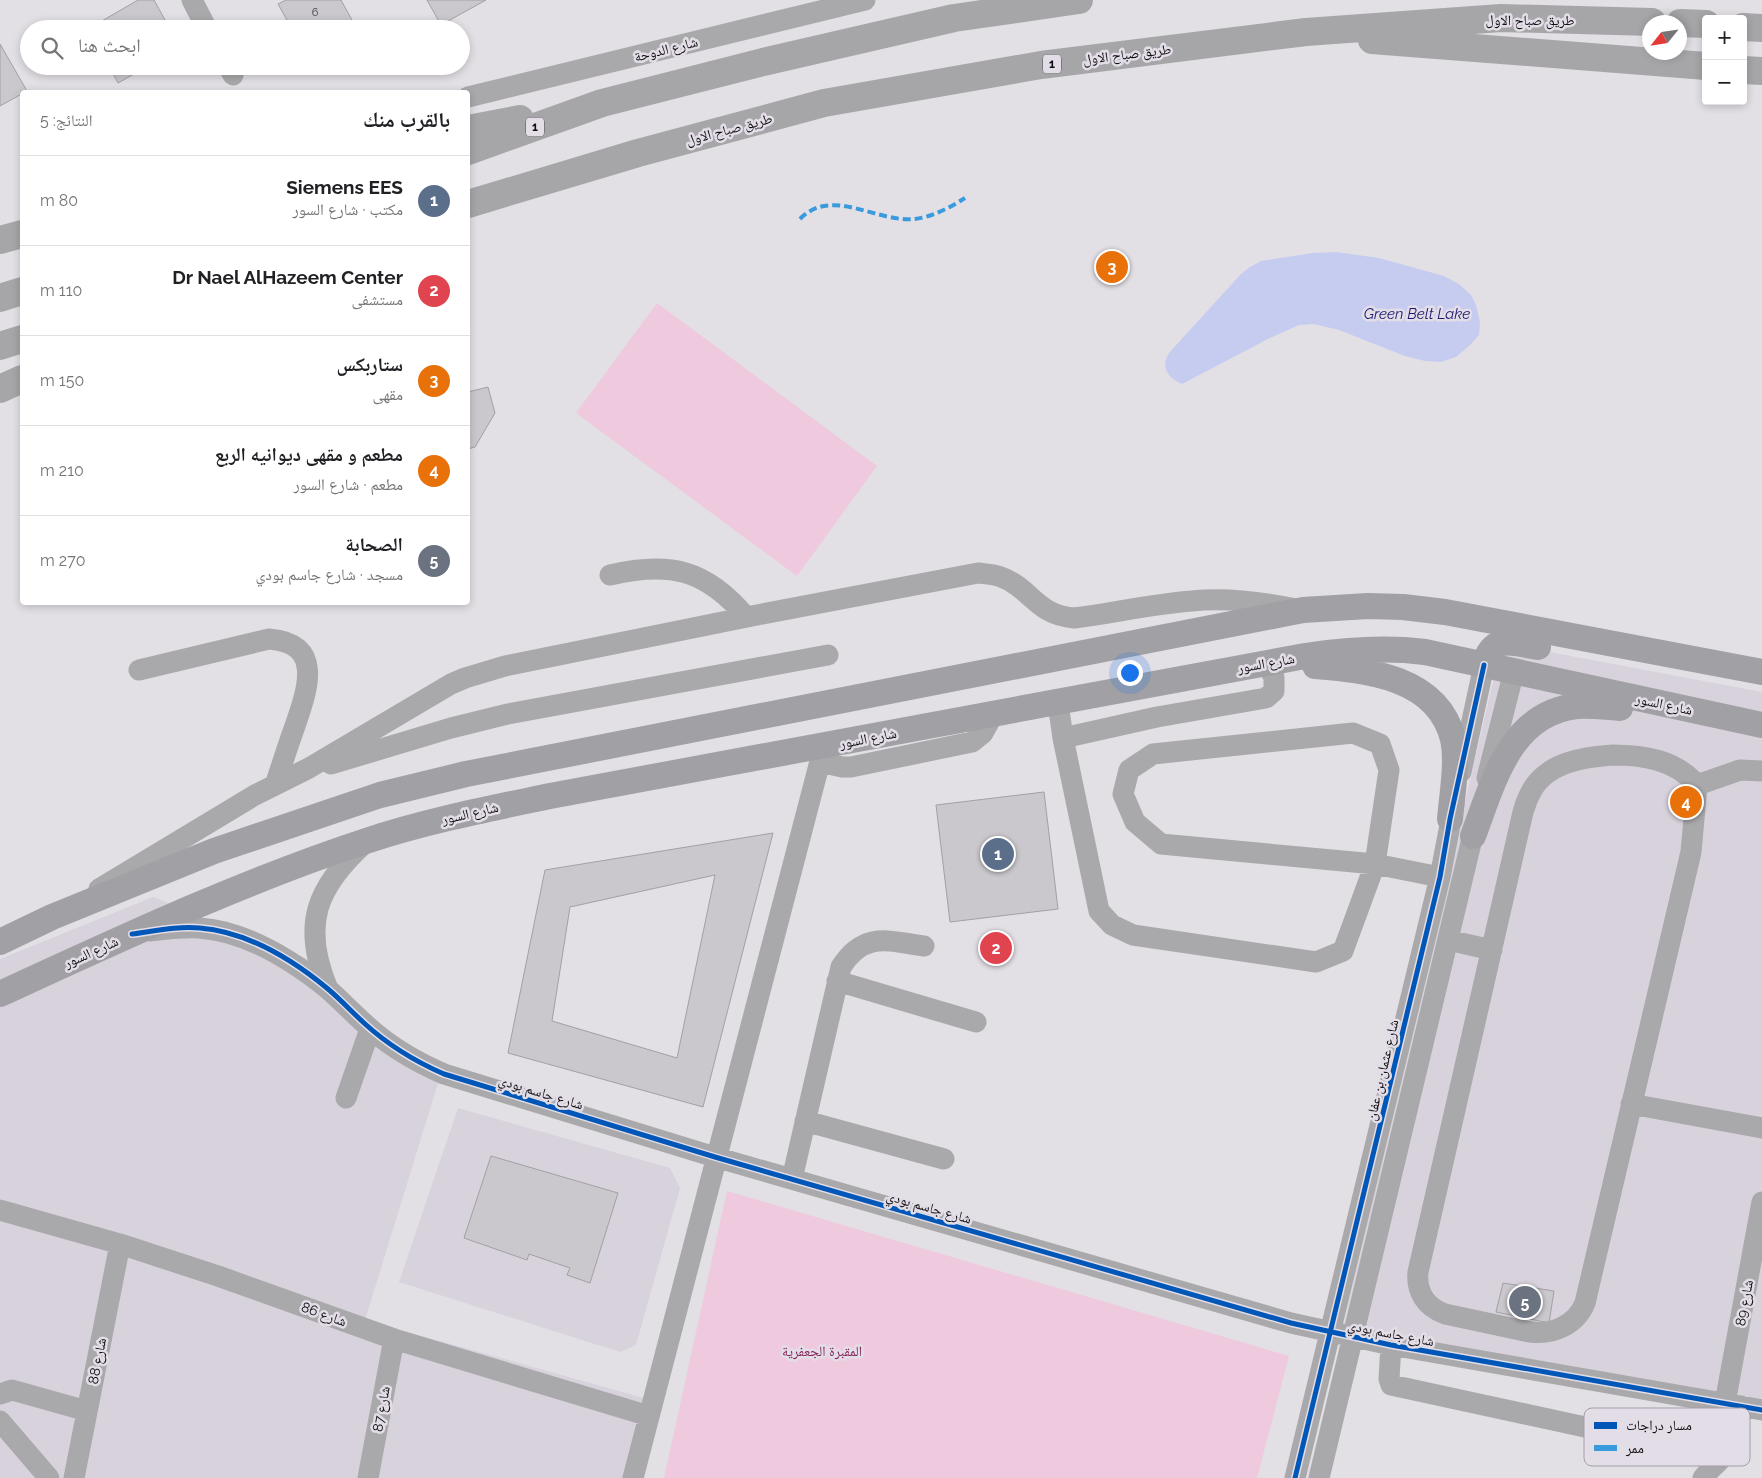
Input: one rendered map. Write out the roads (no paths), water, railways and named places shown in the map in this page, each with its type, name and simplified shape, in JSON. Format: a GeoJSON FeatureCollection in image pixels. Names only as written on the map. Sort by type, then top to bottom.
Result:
{"type":"FeatureCollection","features":[{"type":"Feature","properties":{"kind":"highway","name":"1"},"geometry":{"type":"LineString","coordinates":[[470,150],[602,103],[763,62],[954,18],[1079,0]]}},
{"type":"Feature","properties":{"kind":"highway","name":"طريق صباح الاول"},"geometry":{"type":"LineString","coordinates":[[470,203],[638,153],[824,103],[1041,65],[1306,32],[1501,18],[1642,22]]}},
{"type":"Feature","properties":{"kind":"highway"},"geometry":{"type":"LineString","coordinates":[[1687,23],[1702,24]]}},
{"type":"Feature","properties":{"kind":"highway"},"geometry":{"type":"LineString","coordinates":[[1747,27],[1762,28]]}},
{"type":"Feature","properties":{"kind":"highway"},"geometry":{"type":"LineString","coordinates":[[1306,32],[1389,42],[1702,66]]}},
{"type":"Feature","properties":{"kind":"highway"},"geometry":{"type":"LineString","coordinates":[[1747,70],[1762,71]]}},
{"type":"Feature","properties":{"kind":"highway"},"geometry":{"type":"LineString","coordinates":[[470,129],[602,103]]}},
{"type":"Feature","properties":{"kind":"highway"},"geometry":{"type":"LineString","coordinates":[[0,240],[20,235]]}},
{"type":"Feature","properties":{"kind":"highway"},"geometry":{"type":"LineString","coordinates":[[0,298],[20,292]]}},
{"type":"Feature","properties":{"kind":"highway"},"geometry":{"type":"LineString","coordinates":[[0,346],[20,340]]}},
{"type":"Feature","properties":{"kind":"highway"},"geometry":{"type":"LineString","coordinates":[[0,390],[20,380]]}},
{"type":"Feature","properties":{"kind":"main road"},"geometry":{"type":"LineString","coordinates":[[0,942],[52,917],[214,851],[380,795],[466,774],[1303,610],[1382,606],[1444,612],[1762,672]]}},
{"type":"Feature","properties":{"kind":"main road"},"geometry":{"type":"LineString","coordinates":[[1478,619],[1500,627],[1509,635],[1514,643],[1516,656],[1514,671]]}},
{"type":"Feature","properties":{"kind":"main road"},"geometry":{"type":"LineString","coordinates":[[1484,665],[1493,647],[1501,643],[1514,643],[1606,657],[1671,654]]}},
{"type":"Feature","properties":{"kind":"main road","name":"شارع السور"},"geometry":{"type":"LineString","coordinates":[[0,994],[132,934],[282,871],[368,840],[458,816],[541,798],[822,754],[992,715],[1338,651],[1398,649],[1425,652],[1762,725]]}},
{"type":"Feature","properties":{"kind":"main road"},"geometry":{"type":"LineString","coordinates":[[1266,663],[1342,668],[1380,674],[1402,681],[1428,700],[1442,715],[1453,740],[1454,762],[1450,819]]}},
{"type":"Feature","properties":{"kind":"main road"},"geometry":{"type":"LineString","coordinates":[[1473,836],[1503,760],[1520,735],[1543,717],[1566,708],[1589,706],[1721,716]]}},
{"type":"Feature","properties":{"kind":"street"},"geometry":{"type":"LineString","coordinates":[[192,0],[202,20]]}},
{"type":"Feature","properties":{"kind":"street","name":"شارع الدوحة"},"geometry":{"type":"LineString","coordinates":[[470,97],[865,0]]}},
{"type":"Feature","properties":{"kind":"street"},"geometry":{"type":"LineString","coordinates":[[610,575],[631,570],[653,568],[674,570],[695,576],[715,586],[746,617]]}},
{"type":"Feature","properties":{"kind":"street"},"geometry":{"type":"LineString","coordinates":[[52,917],[222,814],[309,768],[452,684],[465,678],[505,666],[746,617],[978,573],[999,576],[1009,581],[1044,609],[1063,617],[1074,618],[1193,600],[1260,602],[1303,610]]}},
{"type":"Feature","properties":{"kind":"street"},"geometry":{"type":"LineString","coordinates":[[139,670],[269,640],[280,640],[298,650],[305,658],[308,679],[306,695],[275,785]]}},
{"type":"Feature","properties":{"kind":"street"},"geometry":{"type":"LineString","coordinates":[[309,768],[334,764],[451,728],[518,712],[828,655]]}},
{"type":"Feature","properties":{"kind":"street"},"geometry":{"type":"LineString","coordinates":[[1063,738],[1157,717],[1266,698],[1274,691],[1274,677],[1266,663]]}},
{"type":"Feature","properties":{"kind":"street","name":"شارع عثمان بن عفان"},"geometry":{"type":"LineString","coordinates":[[1295,1478],[1440,877],[1450,819],[1484,665]]}},
{"type":"Feature","properties":{"kind":"street"},"geometry":{"type":"LineString","coordinates":[[1319,1478],[1514,671]]}},
{"type":"Feature","properties":{"kind":"street"},"geometry":{"type":"LineString","coordinates":[[1058,703],[1063,738],[1099,910],[1112,925],[1133,935],[1316,962],[1343,951],[1375,864],[1389,770],[1380,744],[1353,733],[1153,754],[1129,770],[1123,794],[1135,822],[1161,844],[1375,864],[1440,877]]}},
{"type":"Feature","properties":{"kind":"street"},"geometry":{"type":"LineString","coordinates":[[633,1478],[715,1157],[822,754]]}},
{"type":"Feature","properties":{"kind":"street"},"geometry":{"type":"LineString","coordinates":[[1632,755],[1648,757],[1678,768],[1690,776],[1697,785],[1691,852],[1585,1303],[1576,1318],[1561,1328],[1552,1331],[1536,1332],[1439,1312],[1427,1303],[1418,1286],[1418,1272],[1523,812],[1532,790],[1539,781],[1559,767],[1572,761],[1599,756],[1632,755]]}},
{"type":"Feature","properties":{"kind":"street"},"geometry":{"type":"LineString","coordinates":[[1697,785],[1740,770],[1762,771]]}},
{"type":"Feature","properties":{"kind":"street","name":"شارع جاسم بودي"},"geometry":{"type":"LineString","coordinates":[[328,990],[315,946],[314,933],[319,905],[335,874],[349,857],[368,840]]}},
{"type":"Feature","properties":{"kind":"street","name":"شارع جاسم بودي"},"geometry":{"type":"LineString","coordinates":[[132,934],[186,928],[207,929],[229,934],[280,956],[301,969],[328,990],[386,1042],[415,1060],[444,1074],[715,1157],[1291,1323],[1391,1345],[1762,1410]]}},
{"type":"Feature","properties":{"kind":"street"},"geometry":{"type":"LineString","coordinates":[[792,1179],[837,981],[847,957],[861,946],[880,940],[924,946]]}},
{"type":"Feature","properties":{"kind":"street"},"geometry":{"type":"LineString","coordinates":[[1448,940],[1492,950]]}},
{"type":"Feature","properties":{"kind":"street"},"geometry":{"type":"LineString","coordinates":[[837,981],[976,1022]]}},
{"type":"Feature","properties":{"kind":"street"},"geometry":{"type":"LineString","coordinates":[[346,1098],[370,1029]]}},
{"type":"Feature","properties":{"kind":"street"},"geometry":{"type":"LineString","coordinates":[[1631,1104],[1762,1128]]}},
{"type":"Feature","properties":{"kind":"street"},"geometry":{"type":"LineString","coordinates":[[805,1120],[944,1159]]}},
{"type":"Feature","properties":{"kind":"street","name":"شارع 89"},"geometry":{"type":"LineString","coordinates":[[1733,1408],[1762,1202]]}},
{"type":"Feature","properties":{"kind":"street","name":"شارع 86"},"geometry":{"type":"LineString","coordinates":[[0,1210],[120,1244],[218,1276],[394,1339],[649,1416]]}},
{"type":"Feature","properties":{"kind":"street","name":"شارع 88"},"geometry":{"type":"LineString","coordinates":[[74,1478],[120,1244]]}},
{"type":"Feature","properties":{"kind":"street","name":"شارع 87"},"geometry":{"type":"LineString","coordinates":[[368,1478],[394,1339]]}},
{"type":"Feature","properties":{"kind":"street"},"geometry":{"type":"LineString","coordinates":[[1391,1345],[1389,1379],[1391,1384],[1584,1426]]}},
{"type":"Feature","properties":{"kind":"street"},"geometry":{"type":"LineString","coordinates":[[0,1394],[12,1390],[88,1411]]}},
{"type":"Feature","properties":{"kind":"street"},"geometry":{"type":"LineString","coordinates":[[0,1421],[49,1478]]}},
{"type":"Feature","properties":{"kind":"street","name":"شارع 89"},"geometry":{"type":"LineString","coordinates":[[1703,1478],[1713,1466]]}},
{"type":"Feature","properties":{"kind":"water","name":"Green Belt Lake"},"geometry":{"type":"Polygon","coordinates":[[[1336,252],[1379,258],[1444,276],[1459,284],[1471,295],[1476,305],[1480,322],[1479,335],[1456,357],[1441,362],[1425,361],[1405,356],[1339,330],[1314,324],[1299,325],[1182,384],[1169,375],[1165,363],[1169,353],[1241,274],[1250,267],[1261,261],[1313,253],[1336,252]]]}},
{"type":"Feature","properties":{"kind":"place","name":"ستاربكس"},"geometry":{"type":"Point","coordinates":[1112,267]}},
{"type":"Feature","properties":{"kind":"place","name":"مطعم و مقهى ديوانيه الربع"},"geometry":{"type":"Point","coordinates":[1686,802]}},
{"type":"Feature","properties":{"kind":"place","name":"Siemens EES"},"geometry":{"type":"Point","coordinates":[998,854]}},
{"type":"Feature","properties":{"kind":"place","name":"Dr Nael AlHazeem Center"},"geometry":{"type":"Point","coordinates":[996,948]}},
{"type":"Feature","properties":{"kind":"place","name":"الصحابة"},"geometry":{"type":"Point","coordinates":[1525,1302]}},
{"type":"Feature","properties":{"kind":"park label","name":"المقبرة الجعفرية"},"geometry":{"type":"Point","coordinates":[822,1351]}}]}
